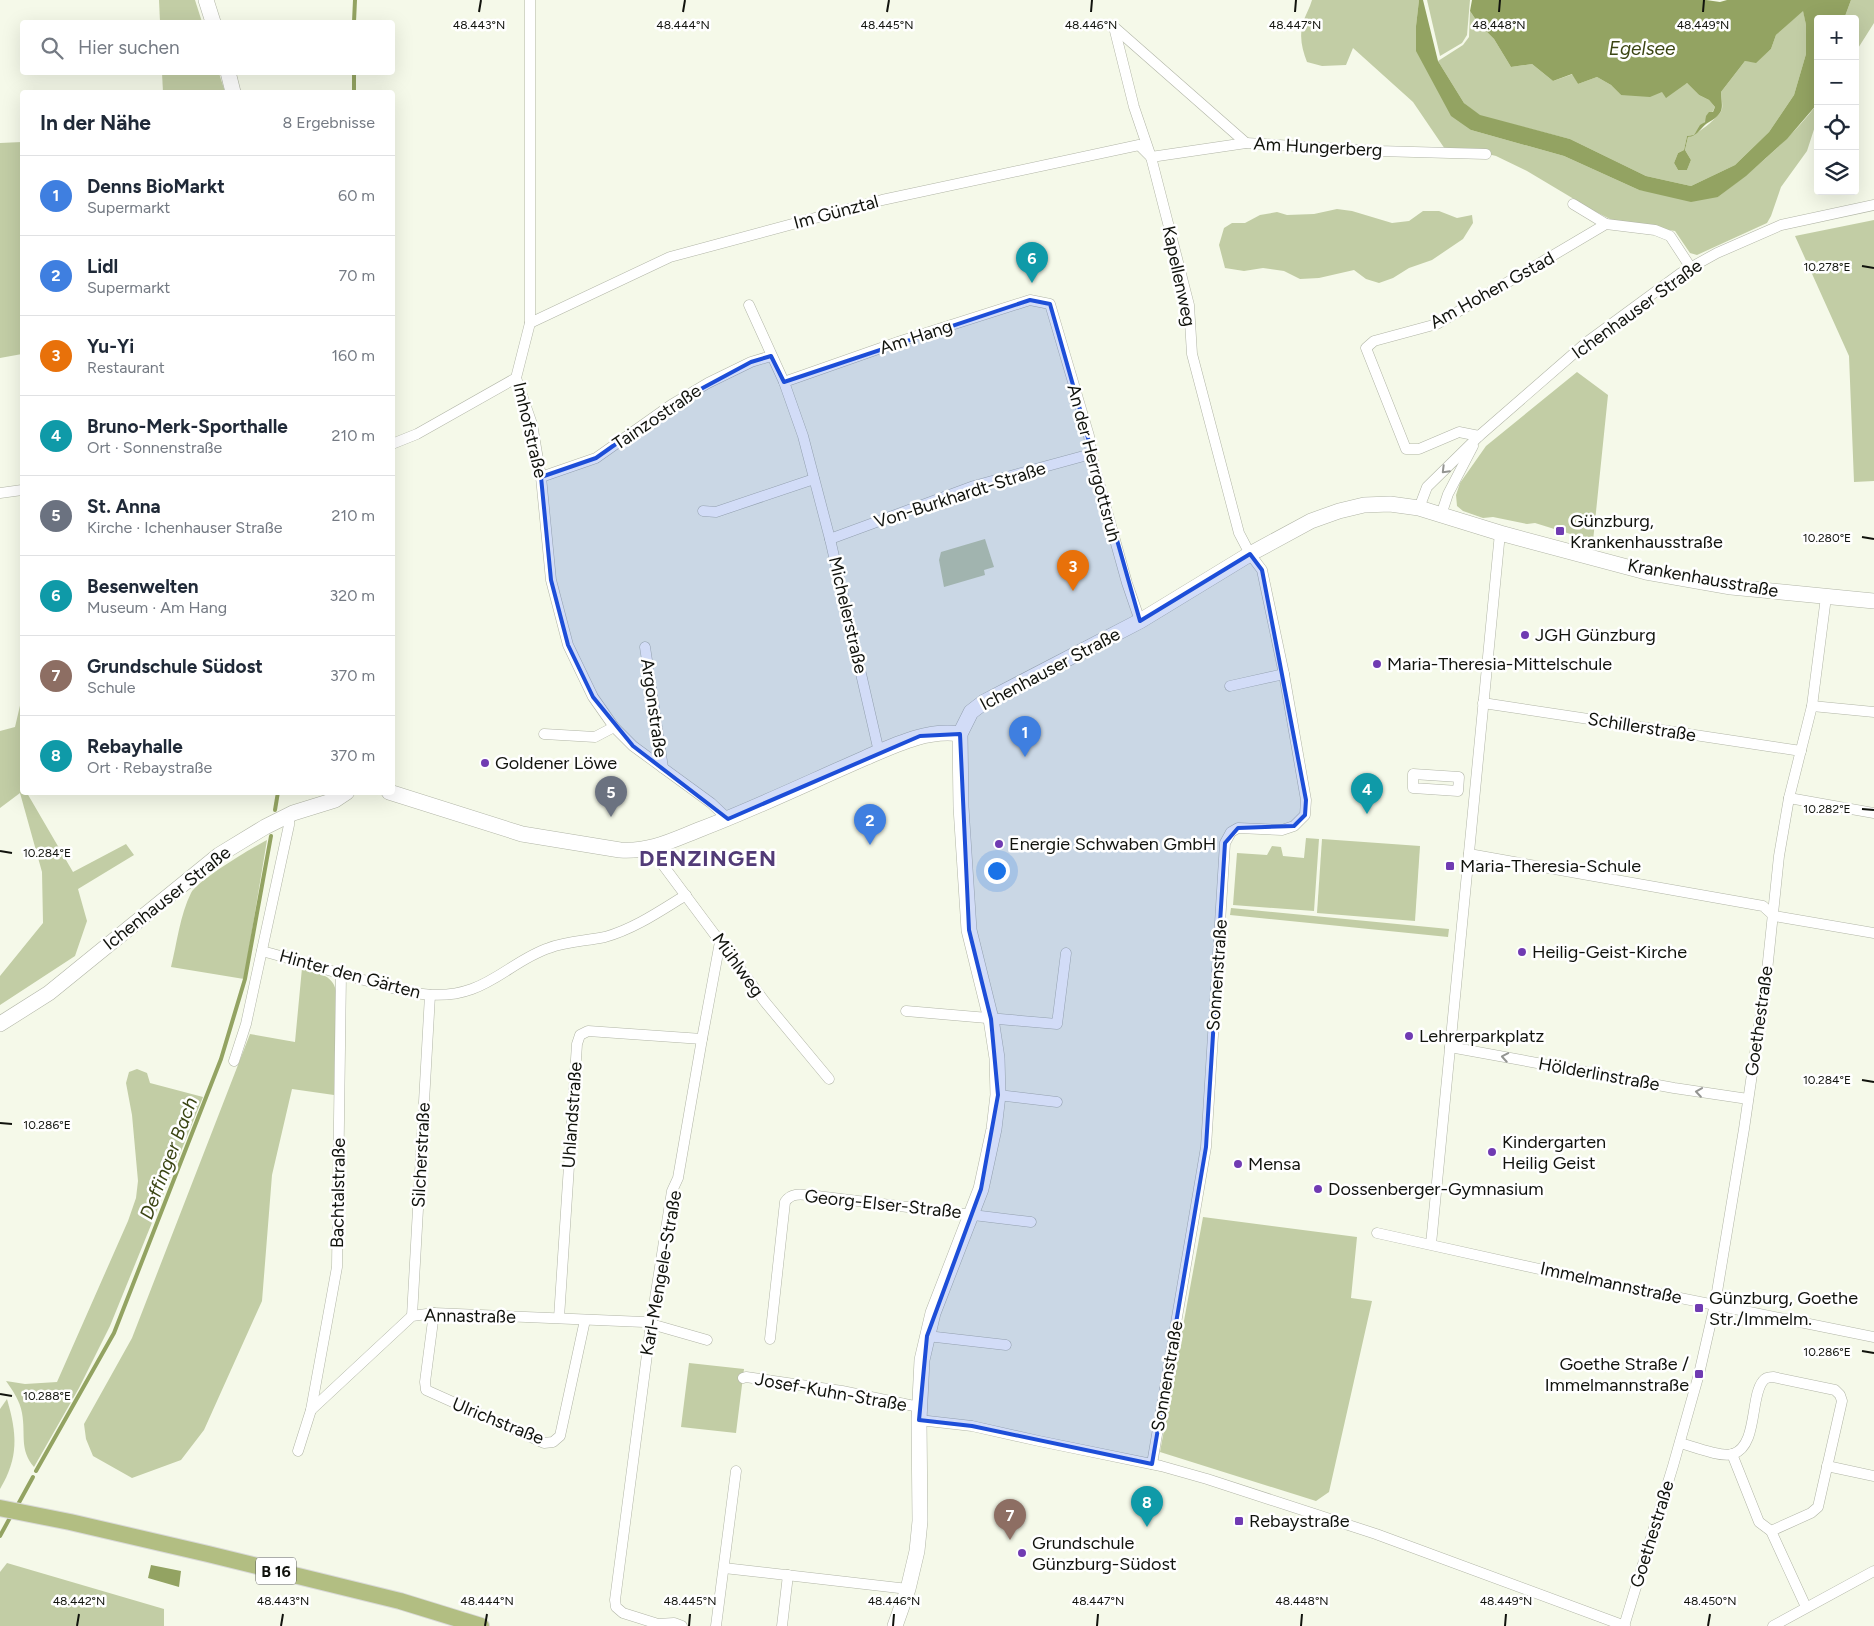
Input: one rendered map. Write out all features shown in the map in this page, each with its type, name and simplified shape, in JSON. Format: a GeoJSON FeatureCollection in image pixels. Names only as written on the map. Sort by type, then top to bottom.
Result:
{"type":"FeatureCollection","features":[{"type":"Feature","properties":{"kind":"main road","name":"B 16"},"geometry":{"type":"LineString","coordinates":[[0,1508],[70,1522],[400,1601],[481,1626]]}},
{"type":"Feature","properties":{"kind":"street"},"geometry":{"type":"LineString","coordinates":[[206,0],[212,20]]}},
{"type":"Feature","properties":{"kind":"street","name":"Imhofstraße"},"geometry":{"type":"LineString","coordinates":[[530,0],[530,323],[516,378],[532,424],[542,477],[551,580],[568,645],[592,697],[614,727],[633,746],[711,803],[728,819]]}},
{"type":"Feature","properties":{"kind":"street","name":"Kapellenweg"},"geometry":{"type":"LineString","coordinates":[[1246,143],[1114,27],[1134,107],[1151,156],[1189,305],[1192,354],[1239,533],[1250,554]]}},
{"type":"Feature","properties":{"kind":"street"},"geometry":{"type":"LineString","coordinates":[[229,75],[233,90]]}},
{"type":"Feature","properties":{"kind":"street","name":"Am Hungerberg"},"geometry":{"type":"LineString","coordinates":[[1151,156],[1246,143],[1378,151],[1486,154]]}},
{"type":"Feature","properties":{"kind":"street","name":"Im Günztal"},"geometry":{"type":"LineString","coordinates":[[530,323],[670,256],[882,200],[1123,148],[1139,145],[1151,156]]}},
{"type":"Feature","properties":{"kind":"street"},"geometry":{"type":"LineString","coordinates":[[1573,204],[1606,224],[1655,230],[1670,236],[1691,268]]}},
{"type":"Feature","properties":{"kind":"street","name":"Ichenhauser Straße"},"geometry":{"type":"LineString","coordinates":[[960,734],[970,712],[984,702],[1140,621],[1250,554],[1311,521],[1364,505],[1390,504],[1419,508],[1427,487],[1478,436],[1587,342],[1691,268],[1717,253],[1781,224],[1874,205]]}},
{"type":"Feature","properties":{"kind":"street","name":"Am Hohen Gstad"},"geometry":{"type":"LineString","coordinates":[[1478,436],[1459,432],[1419,449],[1406,449],[1366,348],[1374,341],[1437,324],[1606,224]]}},
{"type":"Feature","properties":{"kind":"street","name":"Am Hang"},"geometry":{"type":"LineString","coordinates":[[784,382],[901,341],[1030,300],[1050,304]]}},
{"type":"Feature","properties":{"kind":"street","name":"Michelerstraße"},"geometry":{"type":"LineString","coordinates":[[749,304],[784,382],[803,436],[830,539],[880,752]]}},
{"type":"Feature","properties":{"kind":"street","name":"An der Herrgottsruh"},"geometry":{"type":"LineString","coordinates":[[1050,304],[1086,428],[1091,454],[1126,583],[1140,621]]}},
{"type":"Feature","properties":{"kind":"street","name":"Tainzostraße"},"geometry":{"type":"LineString","coordinates":[[542,477],[596,458],[671,405],[708,383],[751,362],[772,356]]}},
{"type":"Feature","properties":{"kind":"street"},"geometry":{"type":"LineString","coordinates":[[395,443],[417,434],[516,378]]}},
{"type":"Feature","properties":{"kind":"street","name":"Ichenhauser Straße"},"geometry":{"type":"LineString","coordinates":[[1441,515],[1448,494],[1478,436]]}},
{"type":"Feature","properties":{"kind":"street","name":"Von-Burkhardt-Straße"},"geometry":{"type":"LineString","coordinates":[[830,539],[974,486],[1091,454]]}},
{"type":"Feature","properties":{"kind":"street"},"geometry":{"type":"LineString","coordinates":[[703,511],[716,512],[814,479]]}},
{"type":"Feature","properties":{"kind":"street"},"geometry":{"type":"LineString","coordinates":[[0,493],[20,490]]}},
{"type":"Feature","properties":{"kind":"street","name":"Krankenhausstraße"},"geometry":{"type":"LineString","coordinates":[[1419,508],[1500,533],[1646,572],[1731,586],[1874,601]]}},
{"type":"Feature","properties":{"kind":"street"},"geometry":{"type":"LineString","coordinates":[[1431,1244],[1500,533]]}},
{"type":"Feature","properties":{"kind":"street","name":"Sonnenstraße"},"geometry":{"type":"LineString","coordinates":[[1152,1464],[1206,1147],[1225,844],[1231,832],[1238,828],[1282,830],[1294,826],[1305,815],[1306,800],[1284,674],[1262,570],[1250,554]]}},
{"type":"Feature","properties":{"kind":"street","name":"Goethestraße"},"geometry":{"type":"LineString","coordinates":[[1625,1626],[1680,1443],[1699,1374],[1715,1304],[1748,1099],[1774,916],[1779,856],[1789,798],[1812,706],[1826,597]]}},
{"type":"Feature","properties":{"kind":"street","name":"Argonstraße"},"geometry":{"type":"LineString","coordinates":[[645,647],[663,768]]}},
{"type":"Feature","properties":{"kind":"street"},"geometry":{"type":"LineString","coordinates":[[1230,686],[1284,674]]}},
{"type":"Feature","properties":{"kind":"street","name":"Schillerstraße"},"geometry":{"type":"LineString","coordinates":[[1483,703],[1801,751]]}},
{"type":"Feature","properties":{"kind":"street"},"geometry":{"type":"LineString","coordinates":[[1812,706],[1874,712]]}},
{"type":"Feature","properties":{"kind":"street"},"geometry":{"type":"LineString","coordinates":[[544,734],[595,737],[614,727]]}},
{"type":"Feature","properties":{"kind":"street"},"geometry":{"type":"LineString","coordinates":[[395,794],[522,834],[636,851],[651,849],[728,819],[920,736],[941,733],[960,734],[961,807],[970,930],[992,1019],[997,1058],[998,1095],[988,1162],[972,1214],[933,1313],[922,1360],[919,1414],[920,1521],[917,1550],[908,1589],[895,1626]]}},
{"type":"Feature","properties":{"kind":"street","name":"Ichenhauser Straße"},"geometry":{"type":"LineString","coordinates":[[0,1024],[49,993],[219,855],[265,826],[335,800],[342,795]]}},
{"type":"Feature","properties":{"kind":"street"},"geometry":{"type":"LineString","coordinates":[[1789,798],[1874,813]]}},
{"type":"Feature","properties":{"kind":"street"},"geometry":{"type":"LineString","coordinates":[[234,1061],[246,1024],[289,825],[288,816]]}},
{"type":"Feature","properties":{"kind":"street","name":"Mühlweg"},"geometry":{"type":"LineString","coordinates":[[651,849],[765,1002],[829,1079]]}},
{"type":"Feature","properties":{"kind":"street"},"geometry":{"type":"LineString","coordinates":[[1469,854],[1763,906],[1774,916],[1874,933]]}},
{"type":"Feature","properties":{"kind":"street","name":"Hinter den Gärten"},"geometry":{"type":"LineString","coordinates":[[262,951],[392,989],[430,995],[456,993],[472,989],[534,953],[626,929],[686,895]]}},
{"type":"Feature","properties":{"kind":"street","name":"Karl-Mengele-Straße"},"geometry":{"type":"LineString","coordinates":[[682,1626],[674,1623],[658,1624],[623,1613],[616,1607],[615,1600],[651,1324],[672,1192],[679,1172],[720,942]]}},
{"type":"Feature","properties":{"kind":"street"},"geometry":{"type":"LineString","coordinates":[[906,1011],[1057,1024],[1066,953]]}},
{"type":"Feature","properties":{"kind":"street","name":"Bachtalstraße"},"geometry":{"type":"LineString","coordinates":[[311,1410],[337,1267],[341,974]]}},
{"type":"Feature","properties":{"kind":"street","name":"Silcherstraße"},"geometry":{"type":"LineString","coordinates":[[412,1316],[430,995]]}},
{"type":"Feature","properties":{"kind":"street","name":"Uhlandstraße"},"geometry":{"type":"LineString","coordinates":[[559,1318],[577,1044],[580,1035],[588,1031],[702,1039]]}},
{"type":"Feature","properties":{"kind":"street","name":"Hölderlinstraße"},"geometry":{"type":"LineString","coordinates":[[1450,1047],[1674,1088],[1748,1099]]}},
{"type":"Feature","properties":{"kind":"street"},"geometry":{"type":"LineString","coordinates":[[998,1095],[1057,1102]]}},
{"type":"Feature","properties":{"kind":"street","name":"Georg-Elser-Straße"},"geometry":{"type":"LineString","coordinates":[[770,1339],[785,1202],[789,1196],[794,1194],[817,1196],[972,1214]]}},
{"type":"Feature","properties":{"kind":"street"},"geometry":{"type":"LineString","coordinates":[[972,1214],[1031,1222]]}},
{"type":"Feature","properties":{"kind":"street","name":"Immelmannstraße"},"geometry":{"type":"LineString","coordinates":[[1377,1233],[1874,1337]]}},
{"type":"Feature","properties":{"kind":"street","name":"Annastraße"},"geometry":{"type":"LineString","coordinates":[[298,1451],[311,1410],[412,1316],[434,1313],[644,1322],[707,1340]]}},
{"type":"Feature","properties":{"kind":"street","name":"Ulrichstraße"},"geometry":{"type":"LineString","coordinates":[[434,1313],[425,1382],[426,1390],[544,1442],[554,1442],[560,1436],[585,1320]]}},
{"type":"Feature","properties":{"kind":"street"},"geometry":{"type":"LineString","coordinates":[[927,1336],[1006,1345]]}},
{"type":"Feature","properties":{"kind":"street"},"geometry":{"type":"LineString","coordinates":[[1680,1443],[1724,1455],[1732,1454],[1742,1449],[1747,1438],[1759,1387],[1763,1381],[1773,1377],[1835,1390],[1840,1395],[1842,1401],[1818,1507],[1811,1513],[1771,1531]]}},
{"type":"Feature","properties":{"kind":"street","name":"Josef-Kuhn-Straße"},"geometry":{"type":"LineString","coordinates":[[743,1378],[842,1391],[919,1414]]}},
{"type":"Feature","properties":{"kind":"street"},"geometry":{"type":"LineString","coordinates":[[919,1414],[1040,1442],[1152,1464],[1207,1479],[1376,1534],[1625,1626]]}},
{"type":"Feature","properties":{"kind":"street"},"geometry":{"type":"LineString","coordinates":[[1732,1454],[1759,1522],[1771,1531],[1806,1607]]}},
{"type":"Feature","properties":{"kind":"street"},"geometry":{"type":"LineString","coordinates":[[1827,1466],[1874,1476]]}},
{"type":"Feature","properties":{"kind":"street"},"geometry":{"type":"LineString","coordinates":[[716,1626],[736,1471]]}},
{"type":"Feature","properties":{"kind":"street"},"geometry":{"type":"LineString","coordinates":[[724,1568],[908,1589]]}},
{"type":"Feature","properties":{"kind":"street"},"geometry":{"type":"LineString","coordinates":[[1773,1626],[1874,1571]]}},
{"type":"Feature","properties":{"kind":"street"},"geometry":{"type":"LineString","coordinates":[[782,1626],[788,1576]]}},
{"type":"Feature","properties":{"kind":"highlighted area"},"geometry":{"type":"Polygon","coordinates":[[[1030,300],[1050,304],[1140,621],[1250,554],[1262,570],[1306,800],[1305,815],[1294,826],[1238,828],[1225,843],[1206,1147],[1152,1464],[972,1426],[919,1420],[927,1336],[981,1189],[998,1095],[991,1019],[969,930],[960,734],[920,736],[728,819],[633,746],[593,697],[568,645],[551,580],[541,477],[596,458],[671,405],[751,362],[771,356],[784,382],[1030,300]]]}},
{"type":"Feature","properties":{"kind":"shaded area"},"geometry":{"type":"Polygon","coordinates":[[[159,0],[195,0],[201,20],[160,20],[159,0]]]}},
{"type":"Feature","properties":{"kind":"shaded area"},"geometry":{"type":"Polygon","coordinates":[[[1312,0],[1419,0],[1416,26],[1471,130],[1564,156],[1639,190],[1718,197],[1771,153],[1814,108],[1814,129],[1807,151],[1781,187],[1767,223],[1697,255],[1690,253],[1675,231],[1614,221],[1527,171],[1496,156],[1480,152],[1447,152],[1413,102],[1353,48],[1346,65],[1322,66],[1307,62],[1301,38],[1304,20],[1312,0]]]}},
{"type":"Feature","properties":{"kind":"shaded area"},"geometry":{"type":"Polygon","coordinates":[[[1427,0],[1470,0],[1467,35],[1462,43],[1440,56],[1427,0]]]}},
{"type":"Feature","properties":{"kind":"shaded area"},"geometry":{"type":"Polygon","coordinates":[[[1851,0],[1874,0],[1874,23],[1859,47],[1859,15],[1845,15],[1851,0]]]}},
{"type":"Feature","properties":{"kind":"shaded area"},"geometry":{"type":"Polygon","coordinates":[[[1803,10],[1806,25],[1806,54],[1794,95],[1769,132],[1735,165],[1691,186],[1646,176],[1570,139],[1480,116],[1464,103],[1438,61],[1463,45],[1469,37],[1470,11],[1478,23],[1494,39],[1511,67],[1532,64],[1553,81],[1573,74],[1578,84],[1597,77],[1611,85],[1621,95],[1662,92],[1687,83],[1715,107],[1695,134],[1717,117],[1722,109],[1721,92],[1745,61],[1756,62],[1771,49],[1776,35],[1803,10]],[[1693,135],[1687,136],[1684,150],[1678,153],[1674,163],[1678,170],[1687,170],[1691,160],[1685,150],[1688,137],[1693,135]]]}},
{"type":"Feature","properties":{"kind":"shaded area"},"geometry":{"type":"Polygon","coordinates":[[[162,75],[220,75],[224,90],[163,90],[162,75]]]}},
{"type":"Feature","properties":{"kind":"shaded area"},"geometry":{"type":"Polygon","coordinates":[[[20,142],[20,354],[0,358],[0,143],[20,142]]]}},
{"type":"Feature","properties":{"kind":"shaded area"},"geometry":{"type":"Polygon","coordinates":[[[1337,209],[1352,211],[1392,223],[1409,221],[1423,211],[1439,211],[1457,218],[1472,215],[1473,223],[1463,239],[1432,260],[1409,268],[1393,278],[1379,283],[1366,279],[1354,270],[1319,278],[1300,279],[1284,271],[1263,268],[1244,271],[1225,268],[1219,245],[1224,228],[1232,223],[1245,223],[1260,215],[1277,212],[1287,215],[1314,214],[1337,209]]]}},
{"type":"Feature","properties":{"kind":"shaded area"},"geometry":{"type":"Polygon","coordinates":[[[1874,220],[1874,481],[1854,482],[1849,356],[1795,236],[1874,220]]]}},
{"type":"Feature","properties":{"kind":"shaded area"},"geometry":{"type":"Polygon","coordinates":[[[1577,372],[1608,395],[1593,541],[1535,523],[1527,524],[1493,517],[1483,518],[1463,511],[1457,506],[1456,495],[1460,483],[1486,446],[1577,372]]]}},
{"type":"Feature","properties":{"kind":"shaded area"},"geometry":{"type":"Polygon","coordinates":[[[985,539],[994,567],[984,570],[985,575],[944,587],[939,560],[941,552],[985,539]]]}},
{"type":"Feature","properties":{"kind":"shaded area"},"geometry":{"type":"Polygon","coordinates":[[[20,706],[20,793],[0,808],[0,731],[15,727],[20,706]]]}},
{"type":"Feature","properties":{"kind":"shaded area"},"geometry":{"type":"Polygon","coordinates":[[[21,795],[28,795],[73,872],[126,844],[134,855],[78,889],[87,921],[75,956],[0,1005],[0,976],[43,923],[42,872],[21,795]]]}},
{"type":"Feature","properties":{"kind":"shaded area"},"geometry":{"type":"Polygon","coordinates":[[[1306,838],[1319,839],[1314,911],[1233,905],[1237,853],[1267,855],[1272,846],[1281,847],[1283,856],[1304,858],[1306,838]]]}},
{"type":"Feature","properties":{"kind":"shaded area"},"geometry":{"type":"Polygon","coordinates":[[[1322,839],[1420,846],[1415,921],[1317,913],[1322,839]]]}},
{"type":"Feature","properties":{"kind":"shaded area"},"geometry":{"type":"Polygon","coordinates":[[[267,840],[244,979],[171,967],[181,920],[191,893],[214,872],[267,840]]]}},
{"type":"Feature","properties":{"kind":"shaded area"},"geometry":{"type":"Polygon","coordinates":[[[1231,908],[1449,929],[1448,937],[1230,915],[1231,908]]]}},
{"type":"Feature","properties":{"kind":"shaded area"},"geometry":{"type":"Polygon","coordinates":[[[302,968],[328,978],[336,991],[334,1095],[292,1089],[272,1175],[262,1301],[204,1430],[181,1460],[132,1478],[93,1456],[86,1439],[84,1424],[132,1338],[250,1034],[295,1042],[302,968]]]}},
{"type":"Feature","properties":{"kind":"shaded area"},"geometry":{"type":"Polygon","coordinates":[[[137,1069],[147,1073],[150,1083],[203,1097],[110,1326],[79,1388],[34,1467],[26,1454],[21,1409],[16,1396],[6,1381],[25,1384],[57,1382],[128,1221],[136,1198],[138,1181],[132,1115],[126,1083],[129,1072],[137,1069]]]}},
{"type":"Feature","properties":{"kind":"shaded area"},"geometry":{"type":"Polygon","coordinates":[[[1203,1217],[1357,1237],[1351,1298],[1372,1301],[1329,1492],[1316,1501],[1160,1452],[1203,1217]]]}},
{"type":"Feature","properties":{"kind":"shaded area"},"geometry":{"type":"Polygon","coordinates":[[[689,1363],[744,1369],[736,1433],[681,1427],[689,1363]]]}},
{"type":"Feature","properties":{"kind":"shaded area"},"geometry":{"type":"Polygon","coordinates":[[[7,1399],[13,1423],[14,1445],[11,1466],[0,1489],[0,1409],[7,1399]]]}},
{"type":"Feature","properties":{"kind":"shaded area"},"geometry":{"type":"Polygon","coordinates":[[[7,1563],[164,1609],[164,1626],[0,1626],[0,1572],[7,1563]]]}},
{"type":"Feature","properties":{"kind":"water","name":"Egelsee"},"geometry":{"type":"Polygon","coordinates":[[[1419,0],[1423,0],[1438,61],[1464,103],[1480,115],[1570,139],[1646,176],[1691,186],[1735,165],[1769,132],[1794,95],[1806,54],[1806,25],[1803,11],[1776,35],[1771,49],[1756,63],[1745,61],[1721,92],[1721,111],[1694,135],[1700,125],[1705,122],[1709,112],[1713,112],[1715,107],[1687,83],[1666,98],[1662,92],[1650,97],[1621,95],[1611,85],[1597,77],[1578,84],[1572,74],[1553,81],[1532,64],[1511,67],[1494,39],[1478,23],[1470,11],[1472,0],[1706,0],[1720,2],[1727,0],[1851,0],[1845,15],[1814,15],[1814,108],[1787,139],[1746,176],[1718,197],[1691,202],[1639,190],[1564,156],[1471,130],[1451,116],[1416,51],[1419,0]]]}},
{"type":"Feature","properties":{"kind":"water","name":"Egelsee"},"geometry":{"type":"Polygon","coordinates":[[[1694,135],[1688,137],[1685,150],[1691,160],[1687,170],[1678,170],[1674,163],[1678,153],[1684,150],[1687,136],[1694,135]]]}},
{"type":"Feature","properties":{"kind":"water"},"geometry":{"type":"Polygon","coordinates":[[[151,1565],[181,1571],[179,1587],[148,1578],[151,1565]]]}},
{"type":"Feature","properties":{"kind":"waterway","name":"Deffinger Bach"},"geometry":{"type":"LineString","coordinates":[[354,20],[355,0]]}},
{"type":"Feature","properties":{"kind":"waterway","name":"Deffinger Bach"},"geometry":{"type":"LineString","coordinates":[[354,75],[354,90]]}},
{"type":"Feature","properties":{"kind":"waterway","name":"Deffinger Bach"},"geometry":{"type":"LineString","coordinates":[[275,810],[278,795]]}},
{"type":"Feature","properties":{"kind":"waterway","name":"Deffinger Bach"},"geometry":{"type":"LineString","coordinates":[[36,1471],[114,1333],[221,1059],[245,979],[271,836]]}},
{"type":"Feature","properties":{"kind":"waterway","name":"Deffinger Bach"},"geometry":{"type":"LineString","coordinates":[[16,1508],[33,1477]]}},
{"type":"Feature","properties":{"kind":"waterway","name":"Deffinger Bach"},"geometry":{"type":"LineString","coordinates":[[0,1536],[12,1514]]}},
{"type":"Feature","properties":{"kind":"place","name":"Besenwelten"},"geometry":{"type":"Point","coordinates":[1032,283]}},
{"type":"Feature","properties":{"kind":"place","name":"Günzburg, Krankenhausstraße"},"geometry":{"type":"Point","coordinates":[1560,531]}},
{"type":"Feature","properties":{"kind":"place","name":"Yu-Yi"},"geometry":{"type":"Point","coordinates":[1073,591]}},
{"type":"Feature","properties":{"kind":"place","name":"JGH Günzburg"},"geometry":{"type":"Point","coordinates":[1525,635]}},
{"type":"Feature","properties":{"kind":"place","name":"Maria-Theresia-Mittelschule"},"geometry":{"type":"Point","coordinates":[1377,664]}},
{"type":"Feature","properties":{"kind":"place","name":"Denns BioMarkt"},"geometry":{"type":"Point","coordinates":[1025,757]}},
{"type":"Feature","properties":{"kind":"place","name":"Goldener Löwe"},"geometry":{"type":"Point","coordinates":[485,763]}},
{"type":"Feature","properties":{"kind":"place","name":"Bruno-Merk-Sporthalle"},"geometry":{"type":"Point","coordinates":[1367,814]}},
{"type":"Feature","properties":{"kind":"place","name":"St. Anna"},"geometry":{"type":"Point","coordinates":[611,817]}},
{"type":"Feature","properties":{"kind":"place","name":"Energie Schwaben GmbH"},"geometry":{"type":"Point","coordinates":[999,844]}},
{"type":"Feature","properties":{"kind":"place","name":"Lidl"},"geometry":{"type":"Point","coordinates":[870,845]}},
{"type":"Feature","properties":{"kind":"place","name":"Maria-Theresia-Schule"},"geometry":{"type":"Point","coordinates":[1450,866]}},
{"type":"Feature","properties":{"kind":"place","name":"Heilig-Geist-Kirche"},"geometry":{"type":"Point","coordinates":[1522,952]}},
{"type":"Feature","properties":{"kind":"place","name":"Lehrerparkplatz"},"geometry":{"type":"Point","coordinates":[1409,1036]}},
{"type":"Feature","properties":{"kind":"place","name":"Kindergarten Heilig Geist"},"geometry":{"type":"Point","coordinates":[1492,1152]}},
{"type":"Feature","properties":{"kind":"place","name":"Mensa"},"geometry":{"type":"Point","coordinates":[1238,1164]}},
{"type":"Feature","properties":{"kind":"place","name":"Dossenberger-Gymnasium"},"geometry":{"type":"Point","coordinates":[1318,1189]}},
{"type":"Feature","properties":{"kind":"place","name":"Günzburg, Goethe Str./Immelm."},"geometry":{"type":"Point","coordinates":[1699,1308]}},
{"type":"Feature","properties":{"kind":"place","name":"Goethe Straße / Immelmannstraße"},"geometry":{"type":"Point","coordinates":[1699,1374]}},
{"type":"Feature","properties":{"kind":"place","name":"Rebaystraße"},"geometry":{"type":"Point","coordinates":[1239,1521]}},
{"type":"Feature","properties":{"kind":"place","name":"Rebayhalle"},"geometry":{"type":"Point","coordinates":[1147,1527]}},
{"type":"Feature","properties":{"kind":"place","name":"Grundschule Südost"},"geometry":{"type":"Point","coordinates":[1010,1540]}},
{"type":"Feature","properties":{"kind":"place","name":"Grundschule Günzburg-Südost"},"geometry":{"type":"Point","coordinates":[1022,1553]}},
{"type":"Feature","properties":{"kind":"district","name":"DENZINGEN"},"geometry":{"type":"Point","coordinates":[708,858]}}]}
